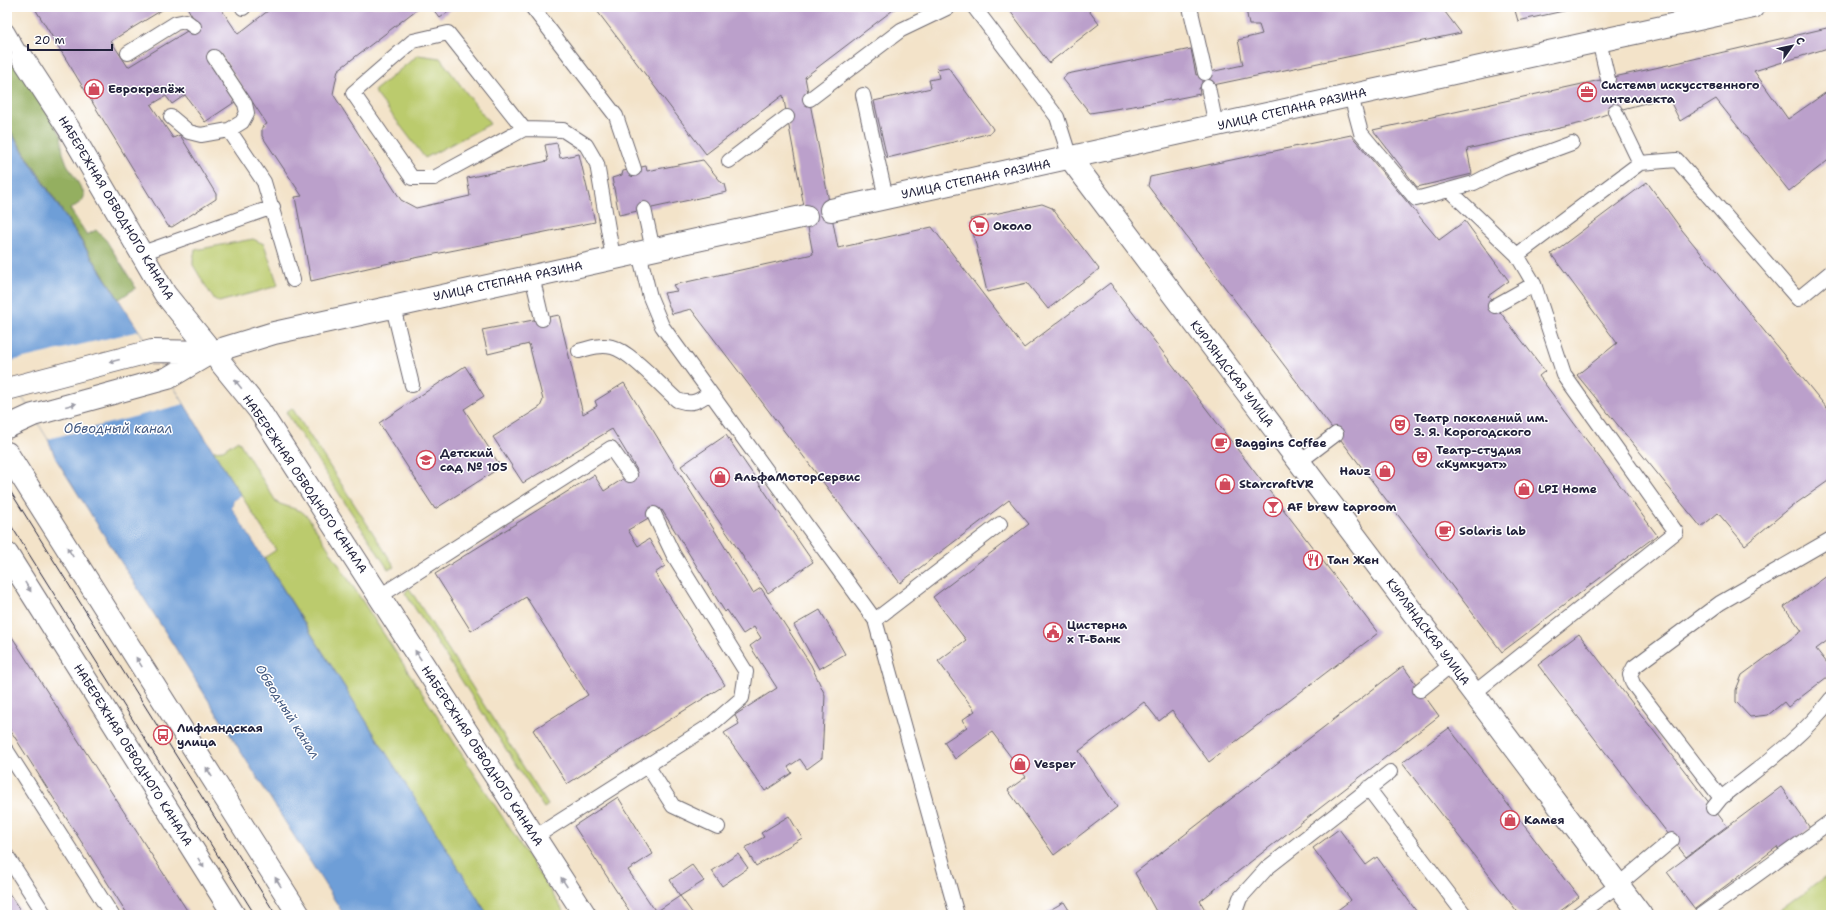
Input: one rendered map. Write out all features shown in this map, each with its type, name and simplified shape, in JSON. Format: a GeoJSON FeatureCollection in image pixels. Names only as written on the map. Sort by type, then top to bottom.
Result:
{"type":"FeatureCollection","features":[{"type":"Feature","properties":{"kind":"street","name":"УЛИЦА СТЕПАНА РАЗИНА"},"geometry":{"type":"LineString","coordinates":[[831,210],[1753,7]]}},
{"type":"Feature","properties":{"kind":"street","name":"НАБЕРЕЖНАЯ ОБВОДНОГО КАНАЛА"},"geometry":{"type":"LineString","coordinates":[[22,57],[69,129],[165,294],[259,410],[585,915]]}},
{"type":"Feature","properties":{"kind":"street","name":"КУРЛЯНДСКАЯ УЛИЦА"},"geometry":{"type":"LineString","coordinates":[[1070,158],[1641,915]]}},
{"type":"Feature","properties":{"kind":"street","name":"УЛИЦА СТЕПАНА РАЗИНА"},"geometry":{"type":"LineString","coordinates":[[7,427],[33,416],[168,378],[212,352],[274,333],[806,216]]}},
{"type":"Feature","properties":{"kind":"street","name":"УЛИЦА СТЕПАНА РАЗИНА"},"geometry":{"type":"LineString","coordinates":[[12,389],[152,351],[212,352]]}},
{"type":"Feature","properties":{"kind":"street"},"geometry":{"type":"LineString","coordinates":[[7,453],[299,915]]}},
{"type":"Feature","properties":{"kind":"street","name":"НАБЕРЕЖНАЯ ОБВОДНОГО КАНАЛА"},"geometry":{"type":"LineString","coordinates":[[7,554],[234,915]]}},
{"type":"Feature","properties":{"kind":"lane"},"geometry":{"type":"LineString","coordinates":[[532,7],[616,116],[634,169]]}},
{"type":"Feature","properties":{"kind":"lane"},"geometry":{"type":"LineString","coordinates":[[810,100],[901,30],[949,7]]}},
{"type":"Feature","properties":{"kind":"lane"},"geometry":{"type":"LineString","coordinates":[[974,7],[1057,117],[1070,158]]}},
{"type":"Feature","properties":{"kind":"lane"},"geometry":{"type":"LineString","coordinates":[[1190,7],[1216,126]]}},
{"type":"Feature","properties":{"kind":"lane"},"geometry":{"type":"LineString","coordinates":[[128,53],[176,23],[186,21],[194,27]]}},
{"type":"Feature","properties":{"kind":"lane"},"geometry":{"type":"LineString","coordinates":[[7,31],[22,57]]}},
{"type":"Feature","properties":{"kind":"lane"},"geometry":{"type":"LineString","coordinates":[[524,129],[448,33],[413,41],[353,93],[412,178],[434,178],[524,129],[563,130],[586,145],[596,164],[613,258]]}},
{"type":"Feature","properties":{"kind":"lane"},"geometry":{"type":"LineString","coordinates":[[1599,41],[1608,79]]}},
{"type":"Feature","properties":{"kind":"lane"},"geometry":{"type":"LineString","coordinates":[[171,117],[190,132],[201,136],[229,130],[242,122],[247,113],[245,104],[214,57]]}},
{"type":"Feature","properties":{"kind":"lane"},"geometry":{"type":"LineString","coordinates":[[863,95],[886,198]]}},
{"type":"Feature","properties":{"kind":"lane"},"geometry":{"type":"LineString","coordinates":[[1351,96],[1361,133],[1416,198],[1474,183],[1501,169],[1572,143]]}},
{"type":"Feature","properties":{"kind":"lane"},"geometry":{"type":"LineString","coordinates":[[1615,111],[1640,163]]}},
{"type":"Feature","properties":{"kind":"lane"},"geometry":{"type":"LineString","coordinates":[[729,161],[787,117]]}},
{"type":"Feature","properties":{"kind":"lane"},"geometry":{"type":"LineString","coordinates":[[229,130],[264,182],[273,207],[293,280]]}},
{"type":"Feature","properties":{"kind":"lane"},"geometry":{"type":"LineString","coordinates":[[1517,255],[1640,163],[1677,160],[1798,299],[1831,272]]}},
{"type":"Feature","properties":{"kind":"lane"},"geometry":{"type":"LineString","coordinates":[[1449,190],[1517,255],[1534,284],[1564,375],[1676,532],[1474,693]]}},
{"type":"Feature","properties":{"kind":"lane"},"geometry":{"type":"LineString","coordinates":[[142,253],[273,207]]}},
{"type":"Feature","properties":{"kind":"lane"},"geometry":{"type":"LineString","coordinates":[[644,209],[650,297],[662,326],[876,620],[957,915]]}},
{"type":"Feature","properties":{"kind":"lane"},"geometry":{"type":"LineString","coordinates":[[532,276],[542,318]]}},
{"type":"Feature","properties":{"kind":"lane"},"geometry":{"type":"LineString","coordinates":[[1495,306],[1534,284]]}},
{"type":"Feature","properties":{"kind":"lane"},"geometry":{"type":"LineString","coordinates":[[393,307],[412,385]]}},
{"type":"Feature","properties":{"kind":"lane"},"geometry":{"type":"LineString","coordinates":[[579,351],[600,346],[612,346],[624,351],[677,400],[688,404],[699,400],[710,393]]}},
{"type":"Feature","properties":{"kind":"lane"},"geometry":{"type":"LineString","coordinates":[[1298,462],[1336,434]]}},
{"type":"Feature","properties":{"kind":"lane"},"geometry":{"type":"LineString","coordinates":[[380,596],[611,448],[630,475]]}},
{"type":"Feature","properties":{"kind":"lane"},"geometry":{"type":"LineString","coordinates":[[535,838],[711,725],[742,698],[746,672],[673,554],[654,514]]}},
{"type":"Feature","properties":{"kind":"lane"},"geometry":{"type":"LineString","coordinates":[[876,620],[1000,524]]}},
{"type":"Feature","properties":{"kind":"lane"},"geometry":{"type":"LineString","coordinates":[[1831,538],[1720,603],[1634,667],[1630,675],[1633,684],[1717,803],[1798,737],[1819,716],[1831,700]]}},
{"type":"Feature","properties":{"kind":"lane"},"geometry":{"type":"LineString","coordinates":[[1420,690],[1452,664]]}},
{"type":"Feature","properties":{"kind":"lane"},"geometry":{"type":"LineString","coordinates":[[7,751],[112,915]]}},
{"type":"Feature","properties":{"kind":"lane"},"geometry":{"type":"LineString","coordinates":[[647,765],[673,806],[718,827]]}},
{"type":"Feature","properties":{"kind":"lane"},"geometry":{"type":"LineString","coordinates":[[1234,915],[1240,898],[1267,868],[1390,772]]}},
{"type":"Feature","properties":{"kind":"lane"},"geometry":{"type":"LineString","coordinates":[[1368,788],[1464,915]]}},
{"type":"Feature","properties":{"kind":"lane"},"geometry":{"type":"LineString","coordinates":[[1702,915],[1831,821]]}},
{"type":"Feature","properties":{"kind":"lane"},"geometry":{"type":"LineString","coordinates":[[1577,915],[1672,840]]}},
{"type":"Feature","properties":{"kind":"lane"},"geometry":{"type":"LineString","coordinates":[[7,856],[45,915]]}},
{"type":"Feature","properties":{"kind":"green space"},"geometry":{"type":"Polygon","coordinates":[[[418,55],[440,58],[490,124],[425,158],[374,91],[418,55]]]}},
{"type":"Feature","properties":{"kind":"green space"},"geometry":{"type":"Polygon","coordinates":[[[16,63],[61,135],[63,153],[67,164],[84,193],[84,198],[82,201],[70,209],[87,235],[96,230],[106,240],[136,288],[119,299],[7,125],[7,69],[16,63]]]}},
{"type":"Feature","properties":{"kind":"green space"},"geometry":{"type":"Polygon","coordinates":[[[253,239],[264,244],[278,285],[219,302],[213,298],[193,265],[195,250],[253,239]]]}},
{"type":"Feature","properties":{"kind":"green space"},"geometry":{"type":"Polygon","coordinates":[[[292,408],[395,567],[388,569],[286,412],[292,408]]]}},
{"type":"Feature","properties":{"kind":"green space"},"geometry":{"type":"Polygon","coordinates":[[[238,440],[277,503],[301,511],[308,517],[566,915],[488,915],[264,558],[276,550],[213,451],[223,450],[238,440]]]}},
{"type":"Feature","properties":{"kind":"green space"},"geometry":{"type":"Polygon","coordinates":[[[409,588],[548,805],[544,808],[405,593],[409,588]]]}},
{"type":"Feature","properties":{"kind":"green space"},"geometry":{"type":"Polygon","coordinates":[[[1831,873],[1831,915],[1774,915],[1831,873]]]}},
{"type":"Feature","properties":{"kind":"water","name":"Обводный канал"},"geometry":{"type":"Polygon","coordinates":[[[7,127],[141,334],[241,496],[234,500],[232,508],[488,915],[344,915],[56,459],[48,439],[7,372],[7,127]]]}},
{"type":"Feature","properties":{"kind":"pier"},"geometry":{"type":"Polygon","coordinates":[[[139,331],[184,404],[48,439],[7,372],[7,362],[139,331]]]}},
{"type":"Feature","properties":{"kind":"pier"},"geometry":{"type":"Polygon","coordinates":[[[241,496],[242,497],[236,501],[234,507],[265,557],[264,558],[232,508],[234,500],[241,496]]]}},
{"type":"Feature","properties":{"kind":"building"},"geometry":{"type":"Polygon","coordinates":[[[34,7],[167,7],[111,41],[128,67],[197,25],[187,7],[220,7],[238,34],[273,7],[420,7],[338,70],[333,94],[401,200],[416,208],[470,196],[467,178],[548,161],[545,145],[557,143],[560,158],[579,154],[595,222],[385,264],[311,281],[295,197],[302,196],[262,136],[262,127],[267,124],[220,53],[208,61],[235,102],[205,122],[185,95],[172,104],[166,96],[151,105],[173,138],[180,135],[216,194],[216,199],[172,227],[168,226],[34,7]]]}},
{"type":"Feature","properties":{"kind":"building"},"geometry":{"type":"Polygon","coordinates":[[[431,7],[455,7],[440,18],[431,7]]]}},
{"type":"Feature","properties":{"kind":"building"},"geometry":{"type":"Polygon","coordinates":[[[594,7],[897,7],[805,77],[838,248],[932,227],[1024,348],[1110,283],[1378,633],[1209,762],[1172,711],[1159,721],[1144,702],[1079,751],[1117,807],[1054,855],[1008,790],[1026,777],[992,732],[955,759],[944,742],[967,727],[962,720],[975,711],[938,661],[966,640],[933,597],[1029,524],[1009,500],[900,583],[691,309],[672,314],[664,293],[677,291],[673,285],[813,254],[783,95],[706,154],[594,7]]]}},
{"type":"Feature","properties":{"kind":"building"},"geometry":{"type":"Polygon","coordinates":[[[1015,7],[1086,7],[1099,24],[1049,63],[1010,11],[1015,7]]]}},
{"type":"Feature","properties":{"kind":"building"},"geometry":{"type":"Polygon","coordinates":[[[1254,7],[1463,8],[1445,12],[1461,33],[1199,88],[1200,94],[1170,100],[1090,113],[1063,79],[1067,74],[1191,49],[1196,75],[1243,65],[1238,40],[1262,34],[1259,25],[1249,25],[1246,9],[1254,7]]]}},
{"type":"Feature","properties":{"kind":"building"},"geometry":{"type":"Polygon","coordinates":[[[1514,7],[1577,7],[1577,8],[1518,21],[1514,7]]]}},
{"type":"Feature","properties":{"kind":"building"},"geometry":{"type":"Polygon","coordinates":[[[1831,27],[1831,47],[1754,71],[1788,119],[1831,89],[1831,158],[1789,191],[1716,99],[1680,121],[1668,97],[1615,111],[1582,123],[1467,149],[1472,174],[1417,187],[1373,130],[1655,68],[1831,27]]]}},
{"type":"Feature","properties":{"kind":"building"},"geometry":{"type":"Polygon","coordinates":[[[948,67],[993,129],[991,133],[887,158],[874,101],[931,88],[929,80],[939,78],[937,69],[948,67]]]}},
{"type":"Feature","properties":{"kind":"building"},"geometry":{"type":"Polygon","coordinates":[[[1351,135],[1439,240],[1465,221],[1509,281],[1488,296],[1545,371],[1539,376],[1657,535],[1502,652],[1148,186],[1150,177],[1351,135]]]}},
{"type":"Feature","properties":{"kind":"building"},"geometry":{"type":"Polygon","coordinates":[[[703,160],[722,183],[725,184],[727,192],[619,215],[612,178],[622,175],[623,171],[646,166],[647,171],[703,160]]]}},
{"type":"Feature","properties":{"kind":"building"},"geometry":{"type":"Polygon","coordinates":[[[1647,182],[1682,230],[1831,413],[1831,479],[1791,507],[1745,545],[1718,513],[1701,527],[1577,375],[1617,343],[1551,254],[1647,182]]]}},
{"type":"Feature","properties":{"kind":"building"},"geometry":{"type":"Polygon","coordinates":[[[1042,204],[1052,208],[1099,269],[1048,309],[1027,283],[987,292],[970,219],[1042,204]]]}},
{"type":"Feature","properties":{"kind":"building"},"geometry":{"type":"Polygon","coordinates":[[[559,315],[583,414],[597,406],[595,401],[624,383],[753,593],[761,588],[811,665],[825,695],[822,758],[807,769],[800,759],[788,767],[792,773],[765,791],[724,733],[739,724],[735,715],[777,688],[750,646],[761,638],[754,627],[743,634],[727,610],[725,612],[662,510],[628,530],[638,546],[649,539],[665,566],[655,573],[725,685],[567,784],[533,730],[588,695],[526,597],[471,631],[435,574],[594,475],[604,491],[637,470],[612,429],[523,483],[493,437],[540,407],[543,400],[529,344],[488,354],[482,330],[559,315]]]}},
{"type":"Feature","properties":{"kind":"building"},"geometry":{"type":"Polygon","coordinates":[[[465,366],[484,396],[464,409],[501,467],[435,509],[379,423],[465,366]]]}},
{"type":"Feature","properties":{"kind":"building"},"geometry":{"type":"Polygon","coordinates":[[[726,435],[813,562],[768,593],[681,466],[726,435]]]}},
{"type":"Feature","properties":{"kind":"building"},"geometry":{"type":"Polygon","coordinates":[[[1831,573],[1831,638],[1816,649],[1831,668],[1831,674],[1788,707],[1784,702],[1768,715],[1750,717],[1736,702],[1736,690],[1742,675],[1802,631],[1784,607],[1831,573]]]}},
{"type":"Feature","properties":{"kind":"building"},"geometry":{"type":"Polygon","coordinates":[[[820,610],[845,654],[819,669],[794,625],[820,610]]]}},
{"type":"Feature","properties":{"kind":"building"},"geometry":{"type":"Polygon","coordinates":[[[7,629],[190,915],[128,915],[7,725],[7,629]]]}},
{"type":"Feature","properties":{"kind":"building"},"geometry":{"type":"Polygon","coordinates":[[[1579,634],[1727,826],[1686,857],[1538,665],[1579,634]]]}},
{"type":"Feature","properties":{"kind":"building"},"geometry":{"type":"Polygon","coordinates":[[[1403,666],[1439,716],[1200,901],[1208,915],[1158,915],[1135,873],[1403,666]]]}},
{"type":"Feature","properties":{"kind":"building"},"geometry":{"type":"Polygon","coordinates":[[[1449,728],[1579,897],[1555,915],[1520,915],[1402,763],[1449,728]]]}},
{"type":"Feature","properties":{"kind":"building"},"geometry":{"type":"Polygon","coordinates":[[[1781,787],[1810,828],[1779,851],[1777,847],[1695,909],[1667,872],[1781,787]]]}},
{"type":"Feature","properties":{"kind":"building"},"geometry":{"type":"Polygon","coordinates":[[[618,797],[653,854],[628,870],[656,912],[680,896],[693,914],[692,915],[632,915],[574,826],[618,797]]]}},
{"type":"Feature","properties":{"kind":"building"},"geometry":{"type":"Polygon","coordinates":[[[789,816],[802,838],[756,866],[745,848],[764,837],[761,833],[789,816]]]}},
{"type":"Feature","properties":{"kind":"building"},"geometry":{"type":"Polygon","coordinates":[[[1339,829],[1366,865],[1377,857],[1419,915],[1331,915],[1351,900],[1313,848],[1339,829]]]}},
{"type":"Feature","properties":{"kind":"building"},"geometry":{"type":"Polygon","coordinates":[[[738,854],[748,868],[722,886],[712,871],[738,854]]]}},
{"type":"Feature","properties":{"kind":"building"},"geometry":{"type":"Polygon","coordinates":[[[692,865],[704,881],[680,896],[670,880],[692,865]]]}},
{"type":"Feature","properties":{"kind":"building"},"geometry":{"type":"Polygon","coordinates":[[[7,890],[23,915],[7,915],[7,890]]]}},
{"type":"Feature","properties":{"kind":"building"},"geometry":{"type":"Polygon","coordinates":[[[1064,902],[1072,915],[1041,915],[1064,902]]]}},
{"type":"Feature","properties":{"kind":"tram line"},"geometry":{"type":"LineString","coordinates":[[7,486],[276,915]]}},
{"type":"Feature","properties":{"kind":"tram line"},"geometry":{"type":"LineString","coordinates":[[7,519],[255,915]]}},
{"type":"Feature","properties":{"kind":"place","name":"Еврокрепёж"},"geometry":{"type":"Point","coordinates":[94,89]}},
{"type":"Feature","properties":{"kind":"place","name":"Системы искусственного интеллекта"},"geometry":{"type":"Point","coordinates":[1587,92]}},
{"type":"Feature","properties":{"kind":"place","name":"Около"},"geometry":{"type":"Point","coordinates":[979,226]}},
{"type":"Feature","properties":{"kind":"place","name":"Театр поколений им. З. Я. Корогодского"},"geometry":{"type":"Point","coordinates":[1400,425]}},
{"type":"Feature","properties":{"kind":"place","name":"Baggins Coffee"},"geometry":{"type":"Point","coordinates":[1221,443]}},
{"type":"Feature","properties":{"kind":"place","name":"Театр-студия «Кумкуат»"},"geometry":{"type":"Point","coordinates":[1422,457]}},
{"type":"Feature","properties":{"kind":"place","name":"Детский сад № 105"},"geometry":{"type":"Point","coordinates":[426,460]}},
{"type":"Feature","properties":{"kind":"place","name":"Hauz"},"geometry":{"type":"Point","coordinates":[1385,471]}},
{"type":"Feature","properties":{"kind":"place","name":"АльфаМоторСервис"},"geometry":{"type":"Point","coordinates":[720,477]}},
{"type":"Feature","properties":{"kind":"place","name":"StarcraftVR"},"geometry":{"type":"Point","coordinates":[1225,484]}},
{"type":"Feature","properties":{"kind":"place","name":"LPI Home"},"geometry":{"type":"Point","coordinates":[1524,489]}},
{"type":"Feature","properties":{"kind":"place","name":"AF brew taproom"},"geometry":{"type":"Point","coordinates":[1273,507]}},
{"type":"Feature","properties":{"kind":"place","name":"Solaris lab"},"geometry":{"type":"Point","coordinates":[1445,531]}},
{"type":"Feature","properties":{"kind":"place","name":"Тан Жен"},"geometry":{"type":"Point","coordinates":[1313,560]}},
{"type":"Feature","properties":{"kind":"place","name":"Цистерна х Т-Банк"},"geometry":{"type":"Point","coordinates":[1053,632]}},
{"type":"Feature","properties":{"kind":"place","name":"Лифляндская улица"},"geometry":{"type":"Point","coordinates":[163,735]}},
{"type":"Feature","properties":{"kind":"place","name":"Vesper"},"geometry":{"type":"Point","coordinates":[1020,764]}},
{"type":"Feature","properties":{"kind":"place","name":"Камея"},"geometry":{"type":"Point","coordinates":[1510,820]}}]}
